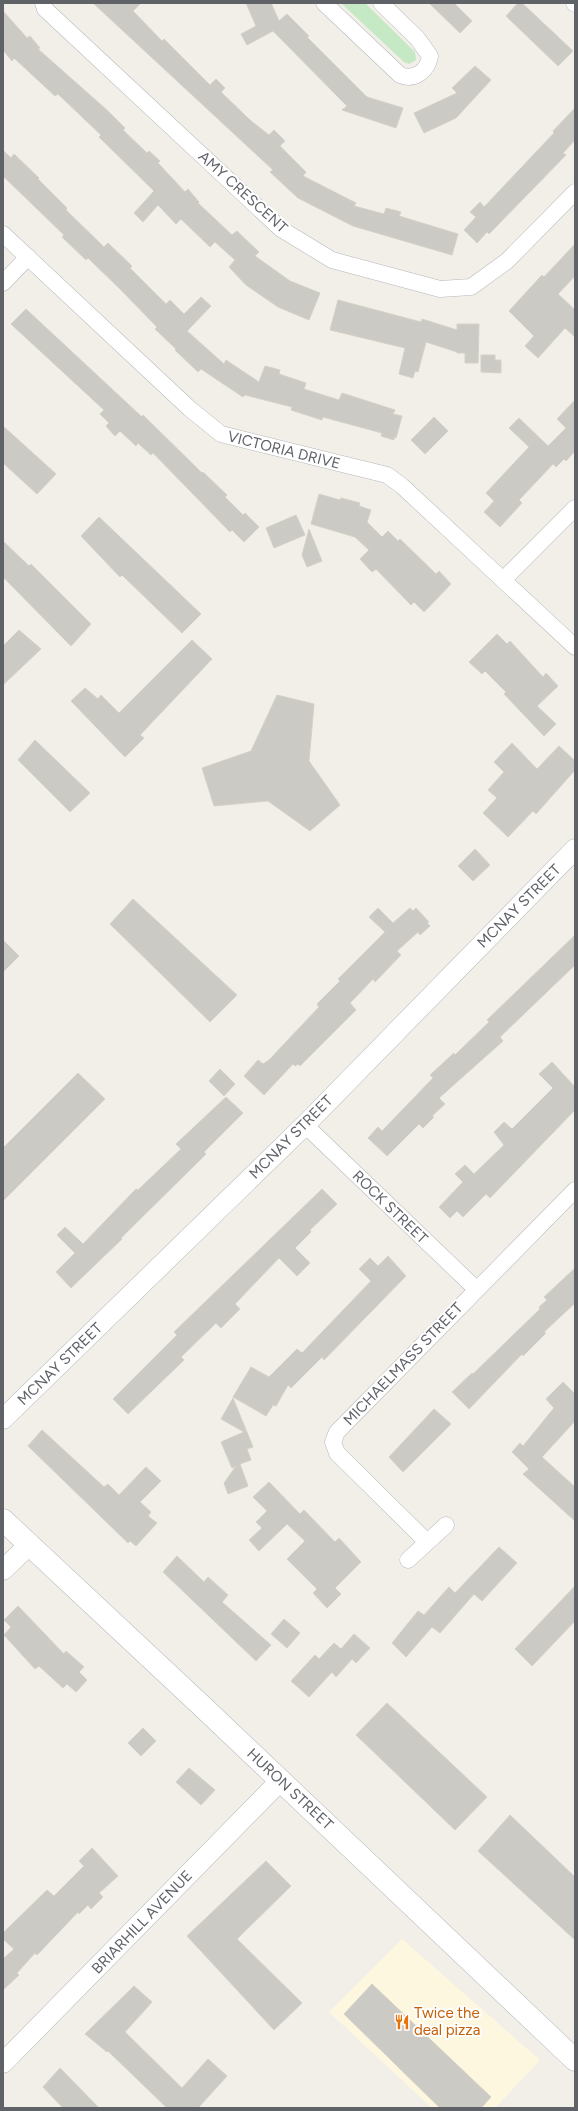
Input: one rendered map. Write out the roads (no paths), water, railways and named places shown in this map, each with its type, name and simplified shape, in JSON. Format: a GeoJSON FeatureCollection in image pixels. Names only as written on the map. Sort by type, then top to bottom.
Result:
{"type":"FeatureCollection","features":[{"type":"Feature","properties":{"kind":"main road","name":"HURON STREET"},"geometry":{"type":"LineString","coordinates":[[3,1520],[281,1780],[575,2060]]}},
{"type":"Feature","properties":{"kind":"street","name":"AMY CRESCENT"},"geometry":{"type":"LineString","coordinates":[[43,3],[45,9],[281,229],[332,260],[440,289],[471,287],[507,262],[575,192]]}},
{"type":"Feature","properties":{"kind":"street"},"geometry":{"type":"LineString","coordinates":[[324,3],[400,75],[406,78],[418,75],[429,62],[430,56],[417,38],[381,3]]}},
{"type":"Feature","properties":{"kind":"street","name":"VICTORIA DRIVE"},"geometry":{"type":"LineString","coordinates":[[3,234],[190,409],[220,434],[387,476],[402,486],[504,579],[575,647]]}},
{"type":"Feature","properties":{"kind":"street"},"geometry":{"type":"LineString","coordinates":[[3,282],[28,257]]}},
{"type":"Feature","properties":{"kind":"street"},"geometry":{"type":"LineString","coordinates":[[504,579],[575,508]]}},
{"type":"Feature","properties":{"kind":"street","name":"MCNAY STREET"},"geometry":{"type":"LineString","coordinates":[[3,1420],[304,1125],[575,849]]}},
{"type":"Feature","properties":{"kind":"street","name":"ROCK STREET"},"geometry":{"type":"LineString","coordinates":[[304,1125],[476,1288]]}},
{"type":"Feature","properties":{"kind":"street","name":"MICHAELMASS STREET"},"geometry":{"type":"LineString","coordinates":[[427,1542],[337,1453],[333,1442],[337,1432],[347,1419],[575,1190]]}},
{"type":"Feature","properties":{"kind":"street"},"geometry":{"type":"LineString","coordinates":[[408,1560],[446,1525]]}},
{"type":"Feature","properties":{"kind":"street"},"geometry":{"type":"LineString","coordinates":[[3,1570],[29,1545]]}},
{"type":"Feature","properties":{"kind":"street","name":"BRIARHILL AVENUE"},"geometry":{"type":"LineString","coordinates":[[3,2063],[281,1780]]}},
{"type":"Feature","properties":{"kind":"place","name":"Twice the deal pizza"},"geometry":{"type":"Point","coordinates":[402,2022]}}]}
